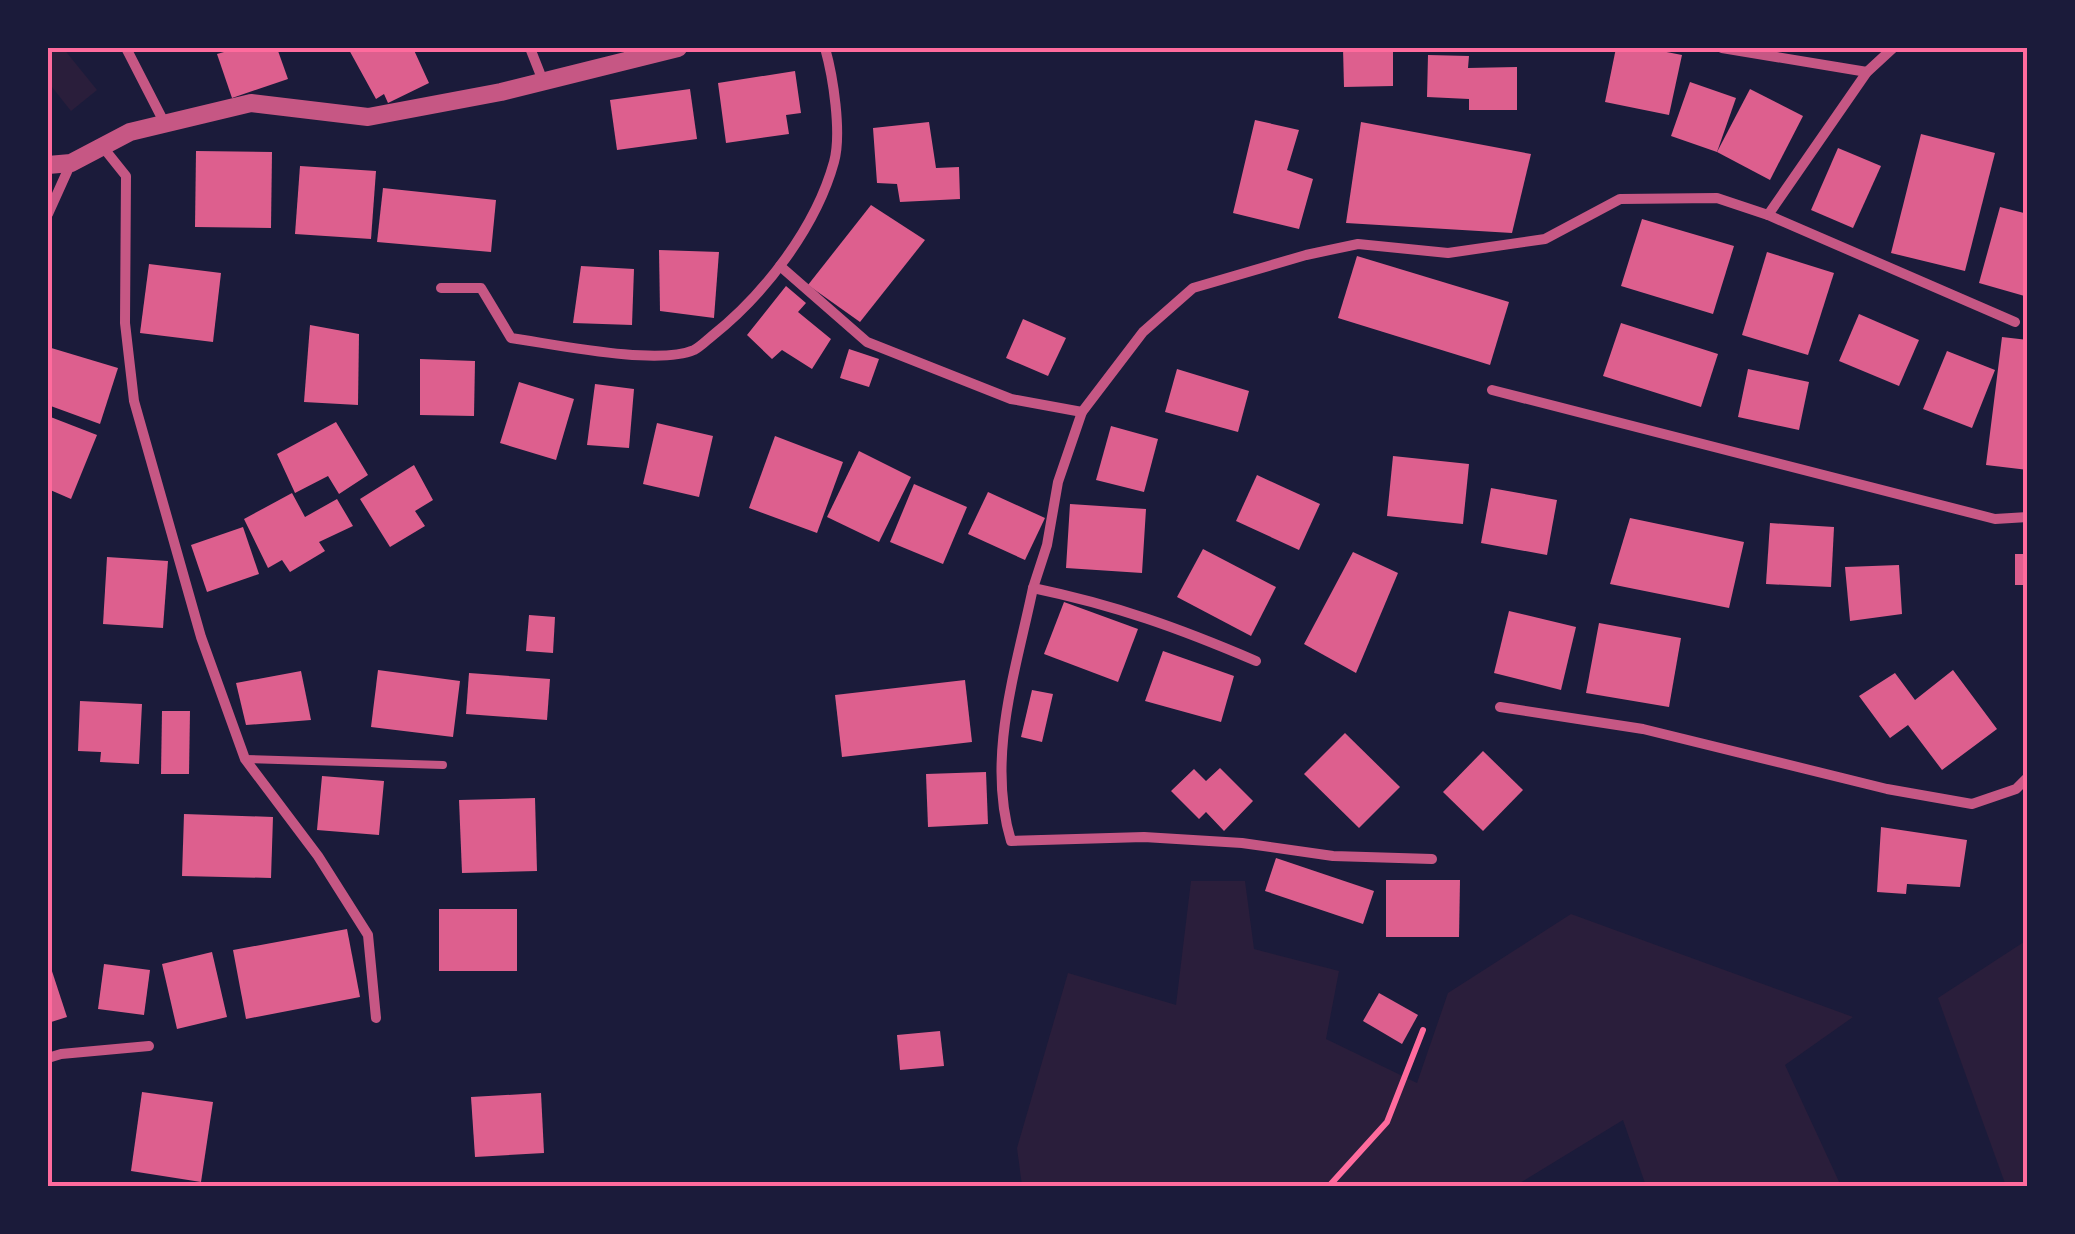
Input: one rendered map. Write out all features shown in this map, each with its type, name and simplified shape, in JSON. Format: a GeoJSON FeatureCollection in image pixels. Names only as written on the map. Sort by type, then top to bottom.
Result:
{"type":"FeatureCollection","features":[{"type":"Feature","properties":{"kind":"street"},"geometry":{"type":"LineString","coordinates":[[126,48],[165,124]]}},
{"type":"Feature","properties":{"kind":"street"},"geometry":{"type":"LineString","coordinates":[[530,48],[543,81]]}},
{"type":"Feature","properties":{"kind":"street"},"geometry":{"type":"LineString","coordinates":[[48,164],[70,163],[130,132],[252,103],[368,117],[678,48]]}},
{"type":"Feature","properties":{"kind":"street"},"geometry":{"type":"LineString","coordinates":[[441,288],[481,288],[511,338],[642,356],[694,350],[740,314],[804,232],[835,159],[834,81],[825,48]]}},
{"type":"Feature","properties":{"kind":"street"},"geometry":{"type":"LineString","coordinates":[[1722,48],[1867,72]]}},
{"type":"Feature","properties":{"kind":"street"},"geometry":{"type":"LineString","coordinates":[[1768,215],[1867,72],[1894,48]]}},
{"type":"Feature","properties":{"kind":"street"},"geometry":{"type":"LineString","coordinates":[[102,146],[126,176],[124,322],[134,402],[201,637],[245,759],[318,856],[368,935],[376,1018]]}},
{"type":"Feature","properties":{"kind":"street"},"geometry":{"type":"LineString","coordinates":[[48,214],[70,163]]}},
{"type":"Feature","properties":{"kind":"street"},"geometry":{"type":"LineString","coordinates":[[1432,859],[1333,856],[1144,836],[1012,841],[1001,807],[1002,737],[1058,482],[1082,412],[1143,332],[1194,288],[1306,255],[1358,244],[1448,254],[1545,238],[1620,199],[1717,198],[1768,215],[2015,322]]}},
{"type":"Feature","properties":{"kind":"street"},"geometry":{"type":"LineString","coordinates":[[780,266],[867,342],[1011,399],[1082,412]]}},
{"type":"Feature","properties":{"kind":"street"},"geometry":{"type":"LineString","coordinates":[[1492,390],[1995,518],[2028,518]]}},
{"type":"Feature","properties":{"kind":"street"},"geometry":{"type":"LineString","coordinates":[[1033,588],[1089,599],[1161,621],[1256,660]]}},
{"type":"Feature","properties":{"kind":"street"},"geometry":{"type":"LineString","coordinates":[[1500,707],[1643,729],[1887,789],[1972,804],[2016,789],[2028,777]]}},
{"type":"Feature","properties":{"kind":"street"},"geometry":{"type":"LineString","coordinates":[[48,1058],[149,1046]]}},
{"type":"Feature","properties":{"kind":"lane"},"geometry":{"type":"LineString","coordinates":[[245,759],[442,764]]}},
{"type":"Feature","properties":{"kind":"path"},"geometry":{"type":"LineString","coordinates":[[1330,1186],[1387,1122],[1424,1030]]}},
{"type":"Feature","properties":{"kind":"shaded area"},"geometry":{"type":"Polygon","coordinates":[[[48,48],[63,48],[97,90],[71,111],[48,82],[48,48]]]}},
{"type":"Feature","properties":{"kind":"shaded area"},"geometry":{"type":"Polygon","coordinates":[[[1191,881],[1245,881],[1254,949],[1339,971],[1326,1039],[1417,1083],[1448,993],[1571,914],[1853,1017],[1785,1065],[1841,1186],[1646,1186],[1623,1120],[1515,1186],[1022,1186],[1017,1148],[1068,973],[1176,1005],[1191,881]]]}},
{"type":"Feature","properties":{"kind":"shaded area"},"geometry":{"type":"Polygon","coordinates":[[[2027,940],[2027,1186],[2006,1186],[1938,998],[2027,940]]]}},
{"type":"Feature","properties":{"kind":"building"},"geometry":{"type":"Polygon","coordinates":[[[238,48],[277,48],[288,79],[232,98],[217,54],[238,48]]]}},
{"type":"Feature","properties":{"kind":"building"},"geometry":{"type":"Polygon","coordinates":[[[348,48],[413,48],[429,83],[388,103],[384,94],[376,99],[348,48]]]}},
{"type":"Feature","properties":{"kind":"building"},"geometry":{"type":"Polygon","coordinates":[[[1343,48],[1393,48],[1393,86],[1344,87],[1343,48]]]}},
{"type":"Feature","properties":{"kind":"building"},"geometry":{"type":"Polygon","coordinates":[[[1616,48],[1646,48],[1682,55],[1669,115],[1605,102],[1616,48]]]}},
{"type":"Feature","properties":{"kind":"building"},"geometry":{"type":"Polygon","coordinates":[[[1428,55],[1469,56],[1468,68],[1517,67],[1517,110],[1469,110],[1469,99],[1427,97],[1428,55]]]}},
{"type":"Feature","properties":{"kind":"building"},"geometry":{"type":"Polygon","coordinates":[[[795,71],[801,113],[786,115],[789,134],[726,143],[718,83],[795,71]]]}},
{"type":"Feature","properties":{"kind":"building"},"geometry":{"type":"Polygon","coordinates":[[[1690,82],[1736,98],[1717,152],[1671,136],[1690,82]]]}},
{"type":"Feature","properties":{"kind":"building"},"geometry":{"type":"Polygon","coordinates":[[[690,89],[697,139],[617,150],[610,100],[690,89]]]}},
{"type":"Feature","properties":{"kind":"building"},"geometry":{"type":"Polygon","coordinates":[[[1750,89],[1803,116],[1770,180],[1717,152],[1750,89]]]}},
{"type":"Feature","properties":{"kind":"building"},"geometry":{"type":"Polygon","coordinates":[[[1255,120],[1299,130],[1287,170],[1313,179],[1299,229],[1233,213],[1255,120]]]}},
{"type":"Feature","properties":{"kind":"building"},"geometry":{"type":"Polygon","coordinates":[[[929,122],[936,168],[959,167],[960,199],[900,202],[897,184],[877,183],[873,128],[929,122]]]}},
{"type":"Feature","properties":{"kind":"building"},"geometry":{"type":"Polygon","coordinates":[[[1361,122],[1531,154],[1512,233],[1346,223],[1361,122]]]}},
{"type":"Feature","properties":{"kind":"building"},"geometry":{"type":"Polygon","coordinates":[[[1921,134],[1995,153],[1965,271],[1891,253],[1921,134]]]}},
{"type":"Feature","properties":{"kind":"building"},"geometry":{"type":"Polygon","coordinates":[[[1838,148],[1881,166],[1853,228],[1811,210],[1838,148]]]}},
{"type":"Feature","properties":{"kind":"building"},"geometry":{"type":"Polygon","coordinates":[[[196,151],[272,152],[271,228],[195,227],[196,151]]]}},
{"type":"Feature","properties":{"kind":"building"},"geometry":{"type":"Polygon","coordinates":[[[300,166],[376,171],[371,239],[295,234],[300,166]]]}},
{"type":"Feature","properties":{"kind":"building"},"geometry":{"type":"Polygon","coordinates":[[[383,188],[496,200],[491,252],[377,242],[383,188]]]}},
{"type":"Feature","properties":{"kind":"building"},"geometry":{"type":"Polygon","coordinates":[[[871,205],[925,240],[860,322],[808,285],[871,205]]]}},
{"type":"Feature","properties":{"kind":"building"},"geometry":{"type":"Polygon","coordinates":[[[2000,207],[2028,214],[2028,297],[1979,283],[2000,207]]]}},
{"type":"Feature","properties":{"kind":"building"},"geometry":{"type":"Polygon","coordinates":[[[1642,219],[1734,246],[1713,314],[1621,286],[1642,219]]]}},
{"type":"Feature","properties":{"kind":"building"},"geometry":{"type":"Polygon","coordinates":[[[659,250],[719,252],[714,318],[660,311],[659,250]]]}},
{"type":"Feature","properties":{"kind":"building"},"geometry":{"type":"Polygon","coordinates":[[[1767,252],[1834,273],[1808,355],[1742,335],[1767,252]]]}},
{"type":"Feature","properties":{"kind":"building"},"geometry":{"type":"Polygon","coordinates":[[[1357,256],[1509,302],[1490,365],[1338,318],[1357,256]]]}},
{"type":"Feature","properties":{"kind":"building"},"geometry":{"type":"Polygon","coordinates":[[[149,264],[221,273],[213,342],[140,333],[149,264]]]}},
{"type":"Feature","properties":{"kind":"building"},"geometry":{"type":"Polygon","coordinates":[[[581,266],[634,269],[632,325],[573,323],[581,266]]]}},
{"type":"Feature","properties":{"kind":"building"},"geometry":{"type":"Polygon","coordinates":[[[786,286],[806,303],[798,312],[831,339],[812,369],[782,350],[772,359],[747,335],[786,286]]]}},
{"type":"Feature","properties":{"kind":"building"},"geometry":{"type":"Polygon","coordinates":[[[1859,314],[1919,340],[1899,386],[1839,361],[1859,314]]]}},
{"type":"Feature","properties":{"kind":"building"},"geometry":{"type":"Polygon","coordinates":[[[1023,319],[1066,338],[1048,376],[1006,358],[1023,319]]]}},
{"type":"Feature","properties":{"kind":"building"},"geometry":{"type":"Polygon","coordinates":[[[1621,323],[1718,354],[1701,407],[1603,376],[1621,323]]]}},
{"type":"Feature","properties":{"kind":"building"},"geometry":{"type":"Polygon","coordinates":[[[310,325],[359,334],[358,405],[304,402],[310,325]]]}},
{"type":"Feature","properties":{"kind":"building"},"geometry":{"type":"Polygon","coordinates":[[[2002,337],[2028,340],[2028,470],[1986,465],[2002,337]]]}},
{"type":"Feature","properties":{"kind":"building"},"geometry":{"type":"Polygon","coordinates":[[[48,347],[118,368],[100,424],[48,405],[48,347]]]}},
{"type":"Feature","properties":{"kind":"building"},"geometry":{"type":"Polygon","coordinates":[[[849,349],[879,359],[869,387],[840,378],[849,349]]]}},
{"type":"Feature","properties":{"kind":"building"},"geometry":{"type":"Polygon","coordinates":[[[1947,351],[1995,370],[1972,428],[1923,409],[1947,351]]]}},
{"type":"Feature","properties":{"kind":"building"},"geometry":{"type":"Polygon","coordinates":[[[420,359],[475,361],[474,416],[420,415],[420,359]]]}},
{"type":"Feature","properties":{"kind":"building"},"geometry":{"type":"Polygon","coordinates":[[[1177,369],[1249,391],[1238,432],[1165,412],[1177,369]]]}},
{"type":"Feature","properties":{"kind":"building"},"geometry":{"type":"Polygon","coordinates":[[[1748,369],[1809,382],[1799,430],[1738,417],[1748,369]]]}},
{"type":"Feature","properties":{"kind":"building"},"geometry":{"type":"Polygon","coordinates":[[[519,382],[574,399],[556,460],[500,443],[519,382]]]}},
{"type":"Feature","properties":{"kind":"building"},"geometry":{"type":"Polygon","coordinates":[[[595,384],[634,389],[629,448],[587,445],[595,384]]]}},
{"type":"Feature","properties":{"kind":"building"},"geometry":{"type":"Polygon","coordinates":[[[48,416],[97,435],[71,499],[48,489],[48,416]]]}},
{"type":"Feature","properties":{"kind":"building"},"geometry":{"type":"Polygon","coordinates":[[[336,422],[368,475],[339,494],[328,476],[295,493],[277,454],[336,422]]]}},
{"type":"Feature","properties":{"kind":"building"},"geometry":{"type":"Polygon","coordinates":[[[657,423],[713,436],[699,497],[643,484],[657,423]]]}},
{"type":"Feature","properties":{"kind":"building"},"geometry":{"type":"Polygon","coordinates":[[[1111,426],[1158,439],[1144,492],[1096,480],[1111,426]]]}},
{"type":"Feature","properties":{"kind":"building"},"geometry":{"type":"Polygon","coordinates":[[[775,436],[843,462],[817,533],[749,508],[775,436]]]}},
{"type":"Feature","properties":{"kind":"building"},"geometry":{"type":"Polygon","coordinates":[[[859,451],[911,477],[879,542],[827,517],[859,451]]]}},
{"type":"Feature","properties":{"kind":"building"},"geometry":{"type":"Polygon","coordinates":[[[1393,456],[1469,464],[1463,524],[1387,516],[1393,456]]]}},
{"type":"Feature","properties":{"kind":"building"},"geometry":{"type":"Polygon","coordinates":[[[414,465],[433,500],[415,511],[425,526],[390,547],[360,499],[414,465]]]}},
{"type":"Feature","properties":{"kind":"building"},"geometry":{"type":"Polygon","coordinates":[[[1257,475],[1320,504],[1299,550],[1236,521],[1257,475]]]}},
{"type":"Feature","properties":{"kind":"building"},"geometry":{"type":"Polygon","coordinates":[[[914,484],[967,507],[943,564],[890,542],[914,484]]]}},
{"type":"Feature","properties":{"kind":"building"},"geometry":{"type":"Polygon","coordinates":[[[1491,488],[1557,500],[1547,555],[1481,543],[1491,488]]]}},
{"type":"Feature","properties":{"kind":"building"},"geometry":{"type":"Polygon","coordinates":[[[988,492],[1045,518],[1025,560],[968,534],[988,492]]]}},
{"type":"Feature","properties":{"kind":"building"},"geometry":{"type":"Polygon","coordinates":[[[292,493],[305,517],[337,499],[353,526],[319,542],[325,551],[290,572],[282,560],[268,568],[244,519],[292,493]]]}},
{"type":"Feature","properties":{"kind":"building"},"geometry":{"type":"Polygon","coordinates":[[[1070,504],[1146,509],[1142,573],[1066,568],[1070,504]]]}},
{"type":"Feature","properties":{"kind":"building"},"geometry":{"type":"Polygon","coordinates":[[[1630,518],[1744,542],[1729,608],[1610,584],[1630,518]]]}},
{"type":"Feature","properties":{"kind":"building"},"geometry":{"type":"Polygon","coordinates":[[[1770,523],[1834,527],[1831,587],[1766,584],[1770,523]]]}},
{"type":"Feature","properties":{"kind":"building"},"geometry":{"type":"Polygon","coordinates":[[[243,527],[259,574],[207,592],[191,545],[243,527]]]}},
{"type":"Feature","properties":{"kind":"building"},"geometry":{"type":"Polygon","coordinates":[[[1203,549],[1276,587],[1251,636],[1177,597],[1203,549]]]}},
{"type":"Feature","properties":{"kind":"building"},"geometry":{"type":"Polygon","coordinates":[[[1353,552],[1398,573],[1356,673],[1304,644],[1353,552]]]}},
{"type":"Feature","properties":{"kind":"building"},"geometry":{"type":"Polygon","coordinates":[[[2015,554],[2028,554],[2028,585],[2015,585],[2015,554]]]}},
{"type":"Feature","properties":{"kind":"building"},"geometry":{"type":"Polygon","coordinates":[[[107,557],[168,561],[163,628],[103,624],[107,557]]]}},
{"type":"Feature","properties":{"kind":"building"},"geometry":{"type":"Polygon","coordinates":[[[1899,565],[1902,614],[1850,621],[1845,567],[1899,565]]]}},
{"type":"Feature","properties":{"kind":"building"},"geometry":{"type":"Polygon","coordinates":[[[1064,602],[1138,629],[1118,682],[1044,654],[1064,602]]]}},
{"type":"Feature","properties":{"kind":"building"},"geometry":{"type":"Polygon","coordinates":[[[1509,611],[1576,627],[1561,690],[1494,673],[1509,611]]]}},
{"type":"Feature","properties":{"kind":"building"},"geometry":{"type":"Polygon","coordinates":[[[529,615],[555,617],[553,653],[526,651],[529,615]]]}},
{"type":"Feature","properties":{"kind":"building"},"geometry":{"type":"Polygon","coordinates":[[[1599,623],[1681,638],[1669,707],[1586,693],[1599,623]]]}},
{"type":"Feature","properties":{"kind":"building"},"geometry":{"type":"Polygon","coordinates":[[[1163,651],[1234,676],[1221,722],[1145,701],[1163,651]]]}},
{"type":"Feature","properties":{"kind":"building"},"geometry":{"type":"Polygon","coordinates":[[[378,670],[460,681],[453,737],[371,727],[378,670]]]}},
{"type":"Feature","properties":{"kind":"building"},"geometry":{"type":"Polygon","coordinates":[[[1953,670],[1997,729],[1942,770],[1908,725],[1890,738],[1859,696],[1895,673],[1915,700],[1953,670]]]}},
{"type":"Feature","properties":{"kind":"building"},"geometry":{"type":"Polygon","coordinates":[[[301,671],[311,720],[246,725],[236,683],[301,671]]]}},
{"type":"Feature","properties":{"kind":"building"},"geometry":{"type":"Polygon","coordinates":[[[469,673],[550,679],[547,720],[466,714],[469,673]]]}},
{"type":"Feature","properties":{"kind":"building"},"geometry":{"type":"Polygon","coordinates":[[[965,680],[972,742],[842,757],[835,695],[965,680]]]}},
{"type":"Feature","properties":{"kind":"building"},"geometry":{"type":"Polygon","coordinates":[[[1032,690],[1053,694],[1042,742],[1021,737],[1032,690]]]}},
{"type":"Feature","properties":{"kind":"building"},"geometry":{"type":"Polygon","coordinates":[[[80,701],[142,704],[139,764],[100,762],[101,752],[78,751],[80,701]]]}},
{"type":"Feature","properties":{"kind":"building"},"geometry":{"type":"Polygon","coordinates":[[[162,711],[190,711],[189,774],[161,774],[162,711]]]}},
{"type":"Feature","properties":{"kind":"building"},"geometry":{"type":"Polygon","coordinates":[[[1345,733],[1400,787],[1359,828],[1304,774],[1345,733]]]}},
{"type":"Feature","properties":{"kind":"building"},"geometry":{"type":"Polygon","coordinates":[[[1483,751],[1523,790],[1483,831],[1443,792],[1483,751]]]}},
{"type":"Feature","properties":{"kind":"building"},"geometry":{"type":"Polygon","coordinates":[[[1220,768],[1253,801],[1224,831],[1206,812],[1199,819],[1171,791],[1194,769],[1206,781],[1220,768]]]}},
{"type":"Feature","properties":{"kind":"building"},"geometry":{"type":"Polygon","coordinates":[[[986,772],[988,824],[928,827],[926,774],[986,772]]]}},
{"type":"Feature","properties":{"kind":"building"},"geometry":{"type":"Polygon","coordinates":[[[322,776],[384,781],[379,835],[317,830],[322,776]]]}},
{"type":"Feature","properties":{"kind":"building"},"geometry":{"type":"Polygon","coordinates":[[[535,798],[537,871],[462,873],[459,800],[535,798]]]}},
{"type":"Feature","properties":{"kind":"building"},"geometry":{"type":"Polygon","coordinates":[[[184,814],[273,817],[271,878],[182,876],[184,814]]]}},
{"type":"Feature","properties":{"kind":"building"},"geometry":{"type":"Polygon","coordinates":[[[1881,827],[1967,840],[1960,887],[1907,884],[1906,894],[1877,892],[1881,827]]]}},
{"type":"Feature","properties":{"kind":"building"},"geometry":{"type":"Polygon","coordinates":[[[1276,858],[1374,891],[1363,924],[1265,891],[1276,858]]]}},
{"type":"Feature","properties":{"kind":"building"},"geometry":{"type":"Polygon","coordinates":[[[1386,880],[1460,880],[1459,937],[1386,937],[1386,880]]]}},
{"type":"Feature","properties":{"kind":"building"},"geometry":{"type":"Polygon","coordinates":[[[439,909],[517,909],[517,971],[439,971],[439,909]]]}},
{"type":"Feature","properties":{"kind":"building"},"geometry":{"type":"Polygon","coordinates":[[[347,929],[360,997],[246,1019],[233,950],[347,929]]]}},
{"type":"Feature","properties":{"kind":"building"},"geometry":{"type":"Polygon","coordinates":[[[212,952],[227,1017],[177,1029],[162,964],[212,952]]]}},
{"type":"Feature","properties":{"kind":"building"},"geometry":{"type":"Polygon","coordinates":[[[48,959],[67,1017],[48,1023],[48,959]]]}},
{"type":"Feature","properties":{"kind":"building"},"geometry":{"type":"Polygon","coordinates":[[[104,964],[150,970],[144,1015],[98,1009],[104,964]]]}},
{"type":"Feature","properties":{"kind":"building"},"geometry":{"type":"Polygon","coordinates":[[[1379,993],[1418,1015],[1402,1044],[1363,1021],[1379,993]]]}},
{"type":"Feature","properties":{"kind":"building"},"geometry":{"type":"Polygon","coordinates":[[[940,1031],[944,1066],[900,1070],[897,1035],[940,1031]]]}},
{"type":"Feature","properties":{"kind":"building"},"geometry":{"type":"Polygon","coordinates":[[[142,1092],[213,1102],[201,1182],[131,1171],[142,1092]]]}},
{"type":"Feature","properties":{"kind":"building"},"geometry":{"type":"Polygon","coordinates":[[[541,1093],[544,1153],[475,1157],[471,1097],[541,1093]]]}}]}
